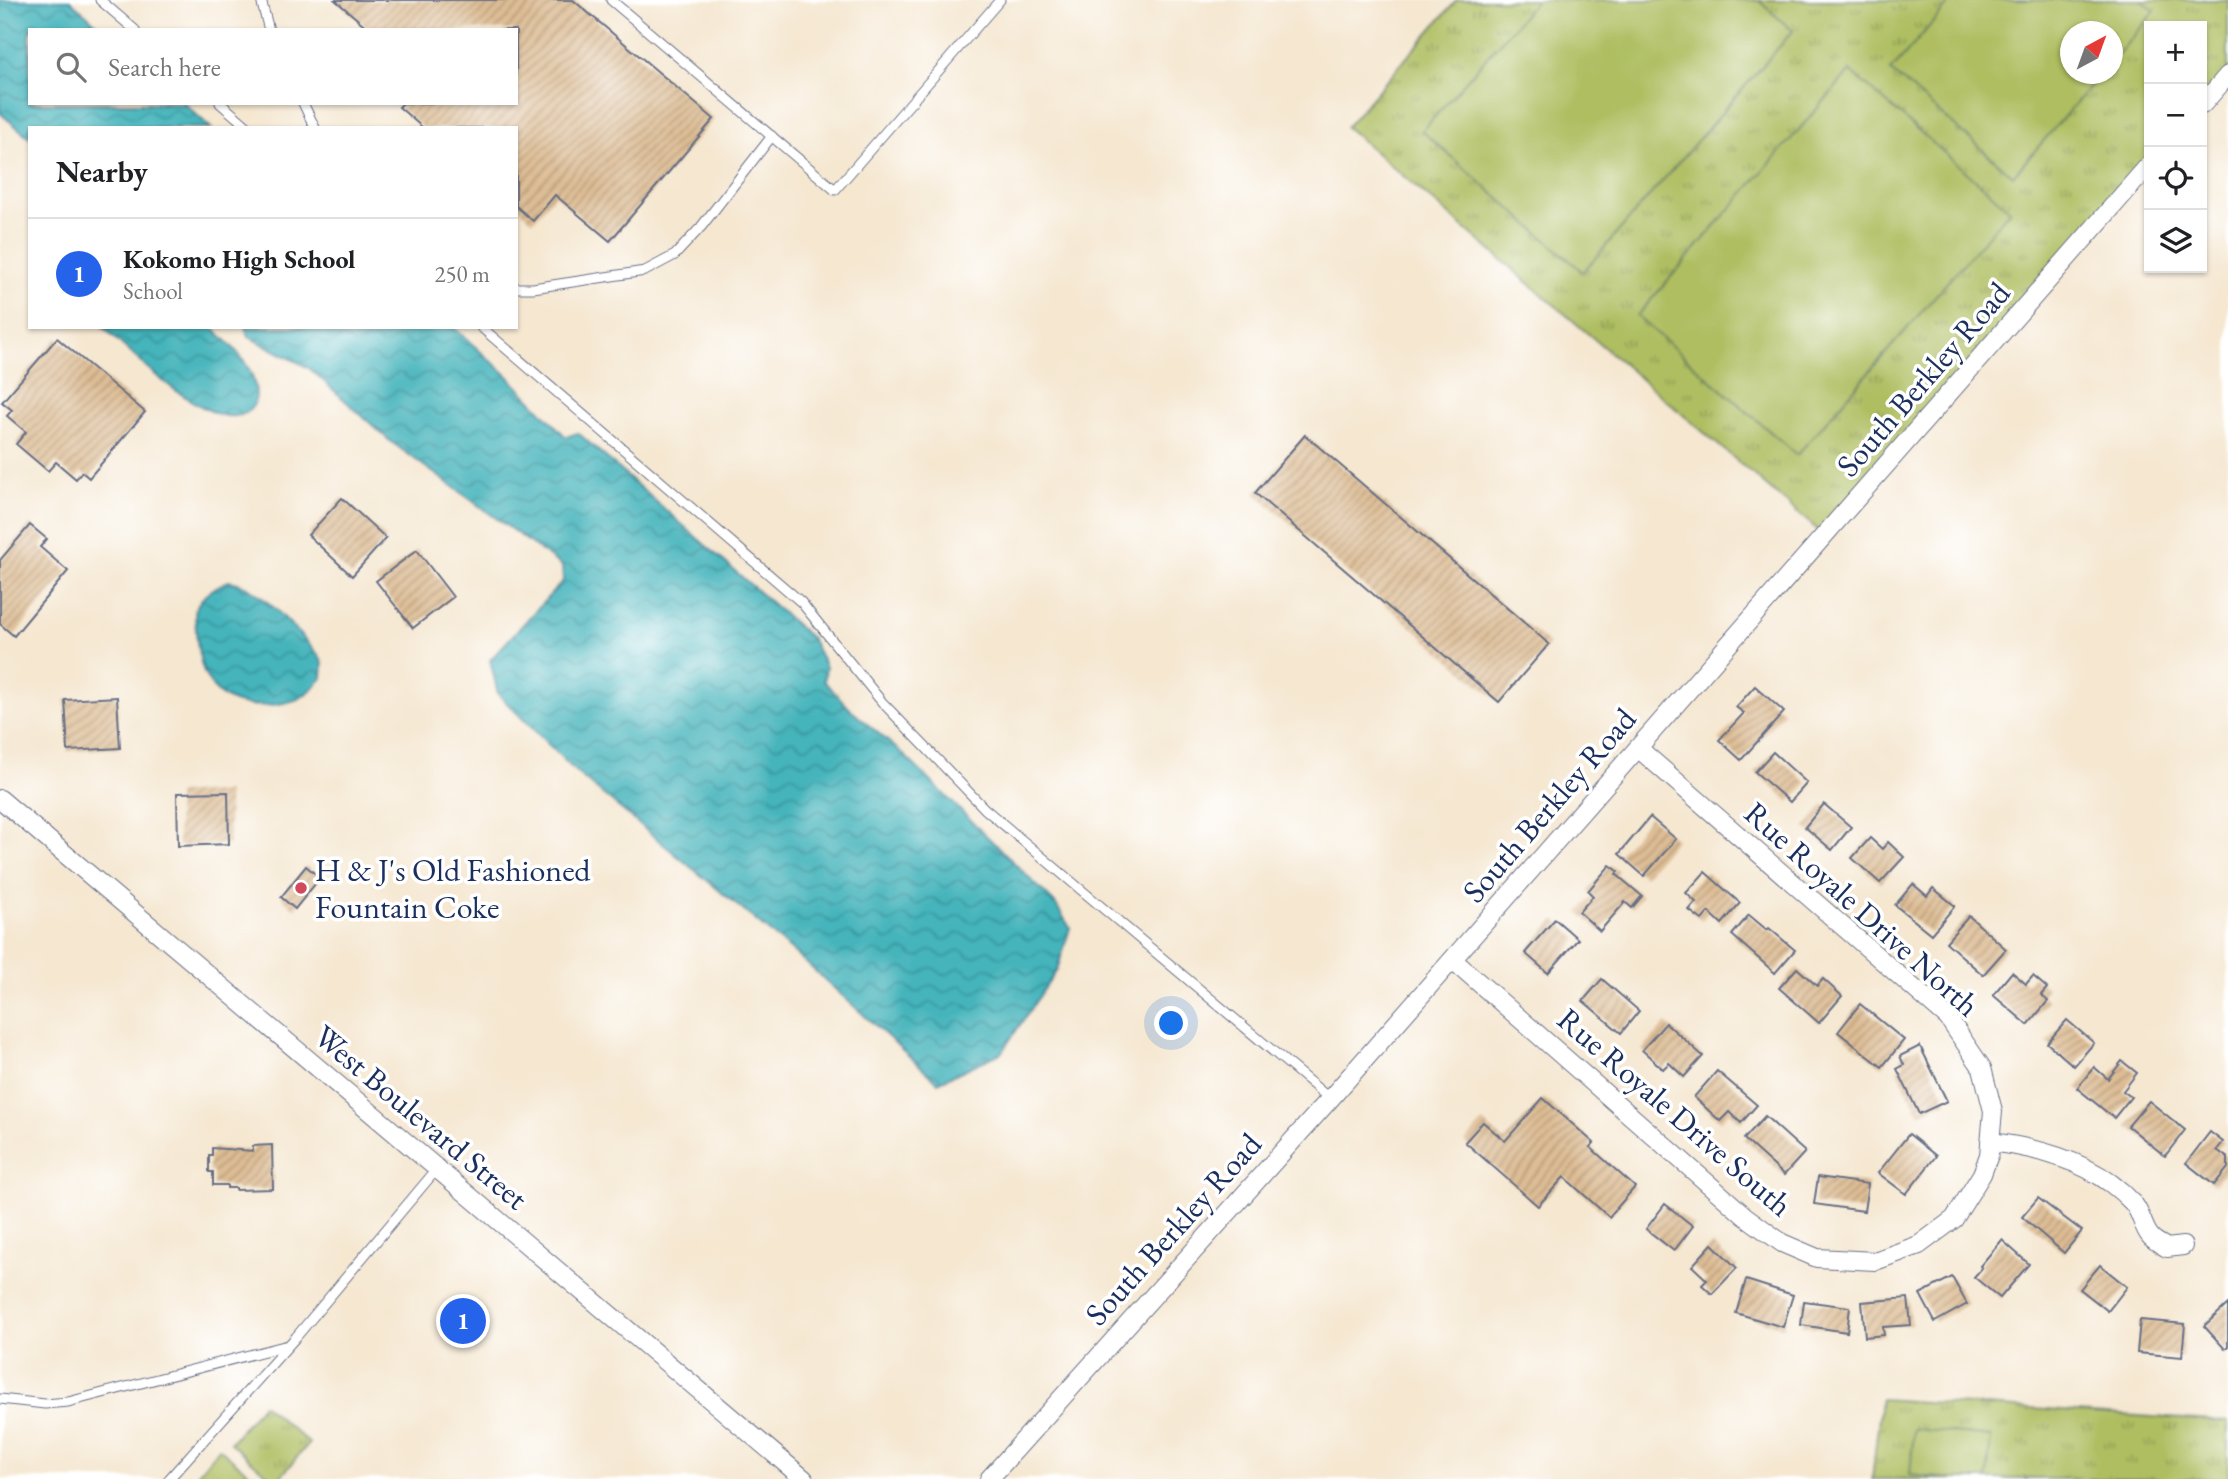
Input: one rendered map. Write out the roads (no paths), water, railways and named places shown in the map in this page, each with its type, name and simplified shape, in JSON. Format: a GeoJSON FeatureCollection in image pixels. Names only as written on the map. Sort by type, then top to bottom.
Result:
{"type":"FeatureCollection","features":[{"type":"Feature","properties":{"kind":"street"},"geometry":{"type":"LineString","coordinates":[[2207,99],[2228,75]]}},
{"type":"Feature","properties":{"kind":"street","name":"South Berkley Road"},"geometry":{"type":"LineString","coordinates":[[989,1479],[1453,960],[2144,171]]}},
{"type":"Feature","properties":{"kind":"street","name":"Rue Royale Drive North"},"geometry":{"type":"LineString","coordinates":[[1638,748],[1948,1018],[1982,1068],[1993,1111],[1989,1154],[1982,1174],[1954,1219]]}},
{"type":"Feature","properties":{"kind":"street","name":"West Boulevard Street"},"geometry":{"type":"LineString","coordinates":[[0,799],[804,1479]]}},
{"type":"Feature","properties":{"kind":"street","name":"Rue Royale Drive South"},"geometry":{"type":"LineString","coordinates":[[1453,960],[1745,1216],[1782,1243],[1817,1258],[1875,1261],[1919,1245],[1954,1219]]}},
{"type":"Feature","properties":{"kind":"street"},"geometry":{"type":"LineString","coordinates":[[1990,1142],[2022,1146],[2076,1163],[2103,1176],[2134,1204],[2150,1237],[2167,1248],[2183,1246]]}},
{"type":"Feature","properties":{"kind":"lane"},"geometry":{"type":"LineString","coordinates":[[100,0],[133,28]]}},
{"type":"Feature","properties":{"kind":"lane"},"geometry":{"type":"LineString","coordinates":[[261,0],[268,28]]}},
{"type":"Feature","properties":{"kind":"lane"},"geometry":{"type":"LineString","coordinates":[[611,0],[835,190],[1000,0]]}},
{"type":"Feature","properties":{"kind":"lane"},"geometry":{"type":"LineString","coordinates":[[222,105],[247,126]]}},
{"type":"Feature","properties":{"kind":"lane"},"geometry":{"type":"LineString","coordinates":[[304,105],[314,126]]}},
{"type":"Feature","properties":{"kind":"lane"},"geometry":{"type":"LineString","coordinates":[[518,288],[645,271],[675,255],[701,227],[772,136]]}},
{"type":"Feature","properties":{"kind":"lane"},"geometry":{"type":"LineString","coordinates":[[483,329],[801,602],[882,702],[985,809],[1331,1098]]}},
{"type":"Feature","properties":{"kind":"lane"},"geometry":{"type":"LineString","coordinates":[[169,1479],[290,1344],[436,1170]]}},
{"type":"Feature","properties":{"kind":"lane"},"geometry":{"type":"LineString","coordinates":[[0,1399],[45,1404],[68,1402],[290,1344]]}},
{"type":"Feature","properties":{"kind":"water"},"geometry":{"type":"Polygon","coordinates":[[[0,0],[70,0],[101,28],[28,28],[28,105],[186,105],[209,126],[28,126],[28,136],[0,113],[0,0]]]}},
{"type":"Feature","properties":{"kind":"water"},"geometry":{"type":"Polygon","coordinates":[[[105,329],[214,329],[237,352],[251,374],[256,392],[255,401],[252,408],[239,415],[222,415],[183,395],[155,374],[105,329]]]}},
{"type":"Feature","properties":{"kind":"water"},"geometry":{"type":"Polygon","coordinates":[[[246,329],[455,329],[508,376],[566,437],[578,433],[811,638],[826,667],[824,681],[852,711],[904,755],[1055,903],[1070,928],[1057,970],[1001,1053],[938,1082],[795,953],[576,772],[498,694],[490,660],[563,581],[562,566],[390,441],[309,368],[249,337],[246,329]]]}},
{"type":"Feature","properties":{"kind":"water"},"geometry":{"type":"Polygon","coordinates":[[[229,581],[252,590],[265,599],[318,655],[323,663],[322,678],[306,695],[280,704],[262,706],[234,702],[215,690],[204,672],[198,651],[195,611],[205,595],[229,581]]]}},
{"type":"Feature","properties":{"kind":"place","name":"H & J's Old Fashioned Fountain Coke"},"geometry":{"type":"Point","coordinates":[301,888]}},
{"type":"Feature","properties":{"kind":"place","name":"Kokomo High School"},"geometry":{"type":"Point","coordinates":[463,1321]}}]}
